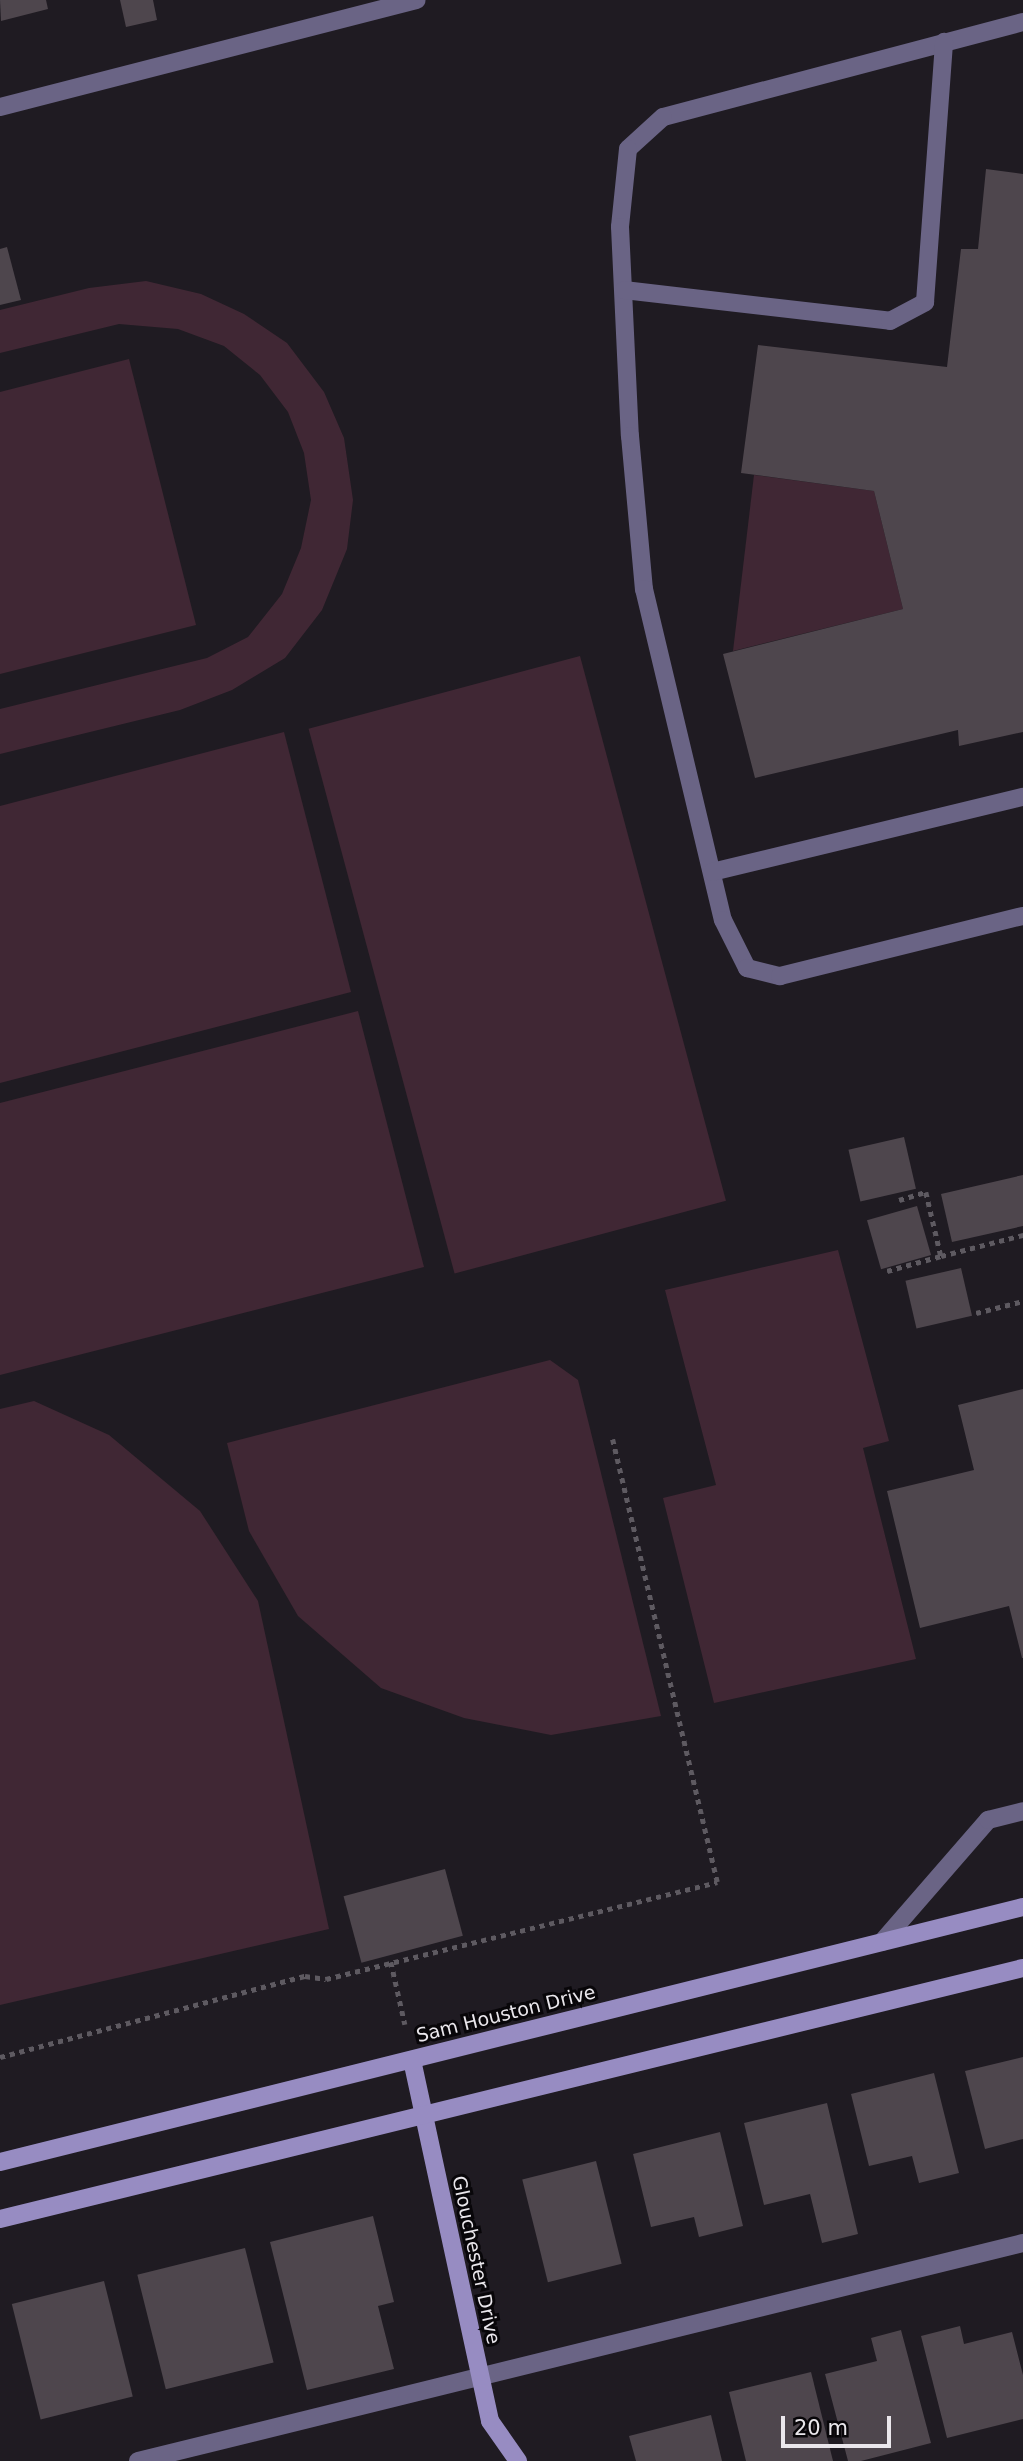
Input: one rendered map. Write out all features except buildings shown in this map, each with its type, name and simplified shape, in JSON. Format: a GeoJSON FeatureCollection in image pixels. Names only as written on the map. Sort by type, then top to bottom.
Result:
{"type":"FeatureCollection","features":[{"type":"Feature","properties":{"kind":"street","name":"Sam Houston Drive"},"geometry":{"type":"LineString","coordinates":[[0,2162],[1023,1907]]}},
{"type":"Feature","properties":{"kind":"street"},"geometry":{"type":"LineString","coordinates":[[0,2220],[1023,1968]]}},
{"type":"Feature","properties":{"kind":"street","name":"Glouchester Drive"},"geometry":{"type":"LineString","coordinates":[[412,2060],[490,2421],[518,2461]]}},
{"type":"Feature","properties":{"kind":"lane"},"geometry":{"type":"LineString","coordinates":[[0,107],[416,0]]}},
{"type":"Feature","properties":{"kind":"lane"},"geometry":{"type":"LineString","coordinates":[[1023,22],[663,117],[628,149],[620,227],[630,436],[644,589],[723,920],[747,968],[780,976],[1023,916]]}},
{"type":"Feature","properties":{"kind":"lane"},"geometry":{"type":"LineString","coordinates":[[624,290],[890,321],[925,302],[944,42]]}},
{"type":"Feature","properties":{"kind":"lane"},"geometry":{"type":"LineString","coordinates":[[712,872],[1023,797]]}},
{"type":"Feature","properties":{"kind":"lane"},"geometry":{"type":"LineString","coordinates":[[882,1942],[988,1820],[1023,1811]]}},
{"type":"Feature","properties":{"kind":"lane"},"geometry":{"type":"LineString","coordinates":[[138,2461],[1023,2243]]}},
{"type":"Feature","properties":{"kind":"path"},"geometry":{"type":"LineString","coordinates":[[899,1200],[926,1192],[941,1256]]}},
{"type":"Feature","properties":{"kind":"path"},"geometry":{"type":"LineString","coordinates":[[887,1271],[1023,1235]]}},
{"type":"Feature","properties":{"kind":"path"},"geometry":{"type":"LineString","coordinates":[[976,1313],[1023,1301]]}},
{"type":"Feature","properties":{"kind":"path"},"geometry":{"type":"LineString","coordinates":[[0,2057],[305,1976],[326,1979],[717,1882],[612,1439]]}},
{"type":"Feature","properties":{"kind":"path"},"geometry":{"type":"LineString","coordinates":[[391,1962],[405,2024]]}},
{"type":"Feature","properties":{"kind":"shaded area"},"geometry":{"type":"Polygon","coordinates":[[[146,281],[201,294],[244,314],[287,343],[324,392],[344,438],[353,500],[347,549],[322,610],[285,658],[232,690],[180,710],[0,754],[0,709],[207,658],[248,637],[282,594],[301,548],[311,500],[304,453],[288,412],[260,375],[224,346],[178,329],[119,324],[0,353],[0,310],[89,288],[146,281]]]}},
{"type":"Feature","properties":{"kind":"shaded area"},"geometry":{"type":"Polygon","coordinates":[[[129,359],[196,625],[0,674],[0,392],[129,359]]]}},
{"type":"Feature","properties":{"kind":"shaded area"},"geometry":{"type":"Polygon","coordinates":[[[754,475],[874,491],[903,609],[733,651],[754,475]]]}},
{"type":"Feature","properties":{"kind":"shaded area"},"geometry":{"type":"Polygon","coordinates":[[[580,656],[726,1201],[455,1274],[309,729],[580,656]]]}},
{"type":"Feature","properties":{"kind":"shaded area"},"geometry":{"type":"Polygon","coordinates":[[[284,732],[351,992],[0,1083],[0,806],[284,732]]]}},
{"type":"Feature","properties":{"kind":"shaded area"},"geometry":{"type":"Polygon","coordinates":[[[358,1011],[424,1267],[0,1375],[0,1103],[358,1011]]]}},
{"type":"Feature","properties":{"kind":"shaded area"},"geometry":{"type":"Polygon","coordinates":[[[838,1250],[889,1441],[863,1448],[916,1659],[714,1703],[663,1498],[716,1485],[665,1290],[838,1250]]]}},
{"type":"Feature","properties":{"kind":"shaded area"},"geometry":{"type":"Polygon","coordinates":[[[550,1360],[578,1380],[661,1716],[551,1735],[464,1718],[381,1688],[298,1616],[249,1531],[227,1443],[550,1360]]]}},
{"type":"Feature","properties":{"kind":"shaded area"},"geometry":{"type":"Polygon","coordinates":[[[34,1401],[109,1435],[200,1511],[258,1601],[329,1929],[0,2005],[0,1409],[34,1401]]]}}]}
